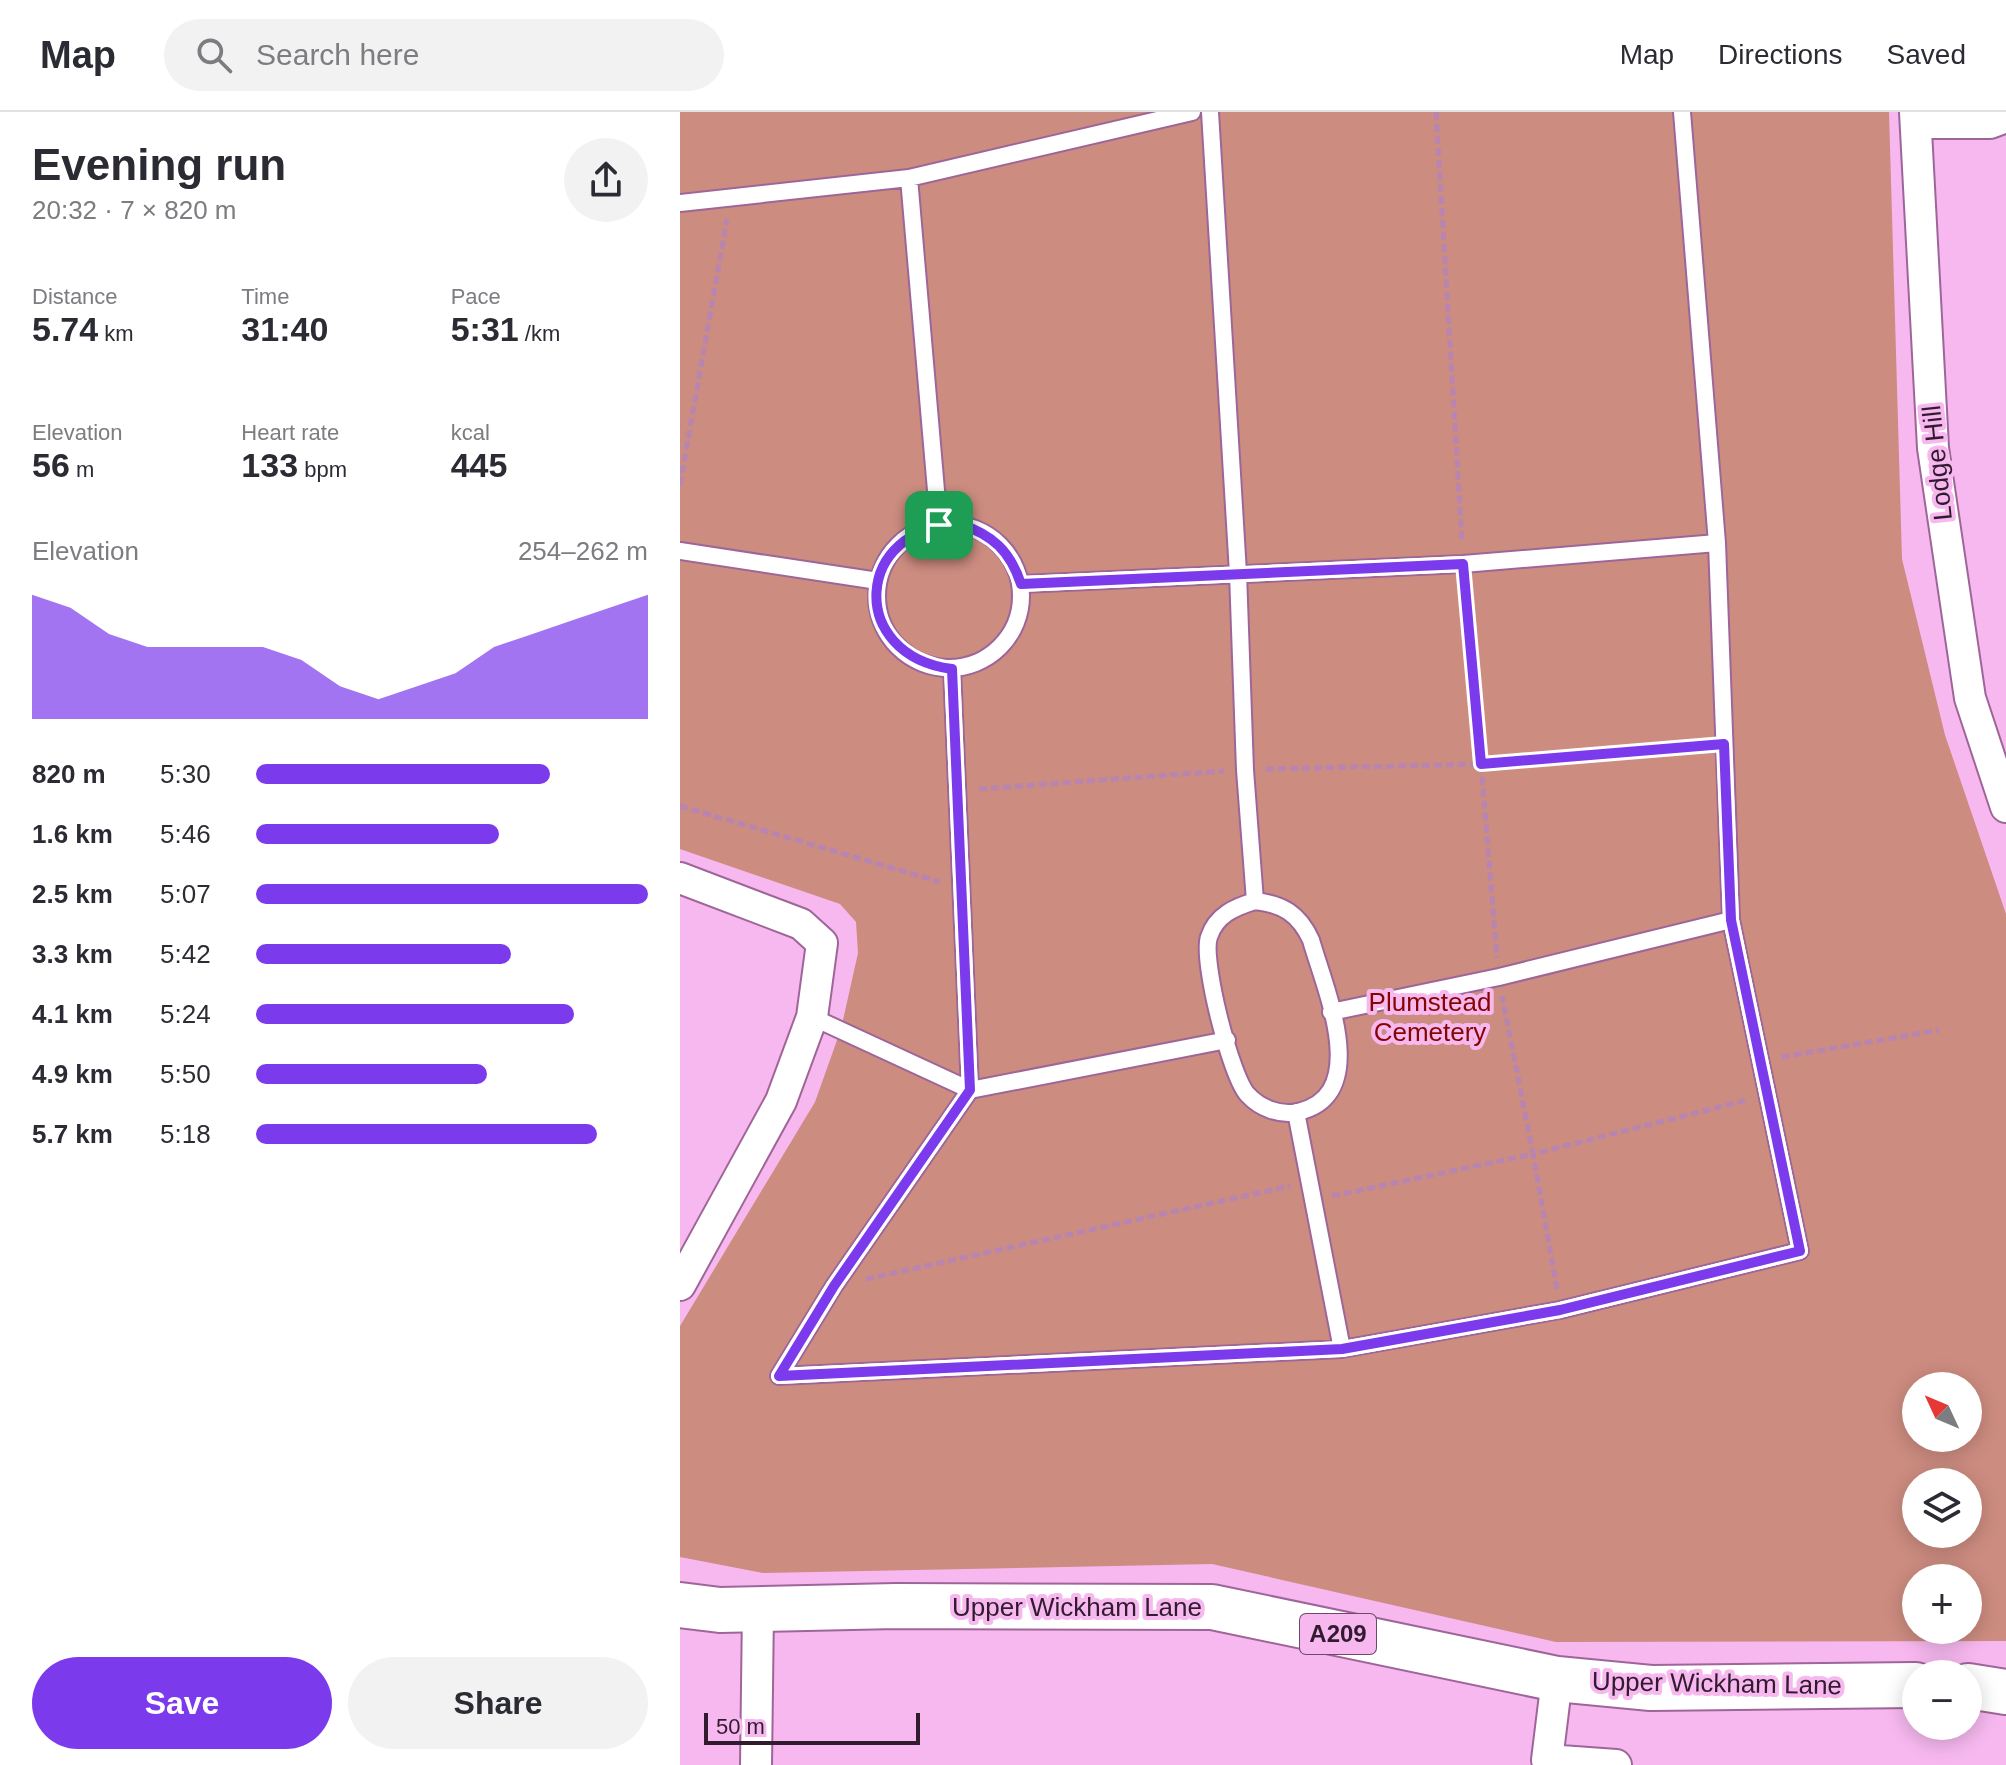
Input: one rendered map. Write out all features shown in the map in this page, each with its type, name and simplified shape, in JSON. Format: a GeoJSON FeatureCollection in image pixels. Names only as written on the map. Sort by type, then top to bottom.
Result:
{"type":"FeatureCollection","features":[{"type":"Feature","properties":{"kind":"main road","name":"A209"},"geometry":{"type":"LineString","coordinates":[[680,1605],[720,1610],[758,1609]]}},
{"type":"Feature","properties":{"kind":"main road","name":"Upper Wickham Lane"},"geometry":{"type":"LineString","coordinates":[[758,1609],[1212,1607],[1557,1679],[1651,1688],[1902,1685]]}},
{"type":"Feature","properties":{"kind":"main road"},"geometry":{"type":"LineString","coordinates":[[1982,1688],[2006,1692]]}},
{"type":"Feature","properties":{"kind":"street"},"geometry":{"type":"LineString","coordinates":[[1915,118],[1990,123],[2006,117]]}},
{"type":"Feature","properties":{"kind":"street","name":"Lodge Hill"},"geometry":{"type":"LineString","coordinates":[[1915,118],[1933,448],[1970,698],[2006,807]]}},
{"type":"Feature","properties":{"kind":"street"},"geometry":{"type":"LineString","coordinates":[[680,878],[801,924],[822,943],[812,1017],[781,1101],[680,1285]]}},
{"type":"Feature","properties":{"kind":"street"},"geometry":{"type":"LineString","coordinates":[[756,1765],[758,1609]]}},
{"type":"Feature","properties":{"kind":"street"},"geometry":{"type":"LineString","coordinates":[[1557,1679],[1547,1760],[1616,1765]]}},
{"type":"Feature","properties":{"kind":"lane"},"geometry":{"type":"LineString","coordinates":[[680,203],[909,178],[1192,112]]}},
{"type":"Feature","properties":{"kind":"lane"},"geometry":{"type":"LineString","coordinates":[[1210,112],[1238,573],[1245,770],[1255,901]]}},
{"type":"Feature","properties":{"kind":"lane"},"geometry":{"type":"LineString","coordinates":[[952,669],[970,1090],[834,1286],[779,1376],[1342,1349],[1560,1310],[1800,1251],[1731,920],[1717,543],[1682,112]]}},
{"type":"Feature","properties":{"kind":"lane"},"geometry":{"type":"LineString","coordinates":[[909,178],[939,525]]}},
{"type":"Feature","properties":{"kind":"lane"},"geometry":{"type":"LineString","coordinates":[[960,524],[991,538],[1014,562],[1021,584],[1021,609],[1013,632],[997,651],[976,664],[952,669],[930,666],[909,658],[893,643],[879,614],[878,581],[886,561],[899,543],[918,531],[939,525],[960,524]]}},
{"type":"Feature","properties":{"kind":"lane"},"geometry":{"type":"LineString","coordinates":[[1021,584],[1463,564],[1717,543]]}},
{"type":"Feature","properties":{"kind":"lane"},"geometry":{"type":"LineString","coordinates":[[680,551],[878,581]]}},
{"type":"Feature","properties":{"kind":"lane"},"geometry":{"type":"LineString","coordinates":[[1255,901],[1274,903],[1291,911],[1303,924],[1311,940],[1331,1012],[1341,1063],[1337,1080],[1320,1101],[1296,1112],[1277,1112],[1260,1106],[1246,1093],[1237,1078],[1209,973],[1206,955],[1209,936],[1225,913],[1255,901]]}},
{"type":"Feature","properties":{"kind":"lane"},"geometry":{"type":"LineString","coordinates":[[1331,1012],[1499,977],[1731,920]]}},
{"type":"Feature","properties":{"kind":"lane"},"geometry":{"type":"LineString","coordinates":[[812,1017],[970,1090],[1227,1040]]}},
{"type":"Feature","properties":{"kind":"lane"},"geometry":{"type":"LineString","coordinates":[[1296,1112],[1342,1349]]}},
{"type":"Feature","properties":{"kind":"path"},"geometry":{"type":"LineString","coordinates":[[1436,112],[1463,564],[1499,977],[1560,1310]]}},
{"type":"Feature","properties":{"kind":"path"},"geometry":{"type":"LineString","coordinates":[[680,485],[731,197]]}},
{"type":"Feature","properties":{"kind":"path"},"geometry":{"type":"LineString","coordinates":[[958,791],[1245,770],[1481,764],[1724,744]]}},
{"type":"Feature","properties":{"kind":"path"},"geometry":{"type":"LineString","coordinates":[[680,806],[960,888]]}},
{"type":"Feature","properties":{"kind":"path"},"geometry":{"type":"LineString","coordinates":[[1761,1061],[1939,1030]]}},
{"type":"Feature","properties":{"kind":"path"},"geometry":{"type":"LineString","coordinates":[[1313,1199],[1533,1154],[1769,1095]]}},
{"type":"Feature","properties":{"kind":"path"},"geometry":{"type":"LineString","coordinates":[[834,1286],[1310,1181]]}},
{"type":"Feature","properties":{"kind":"green space","name":"Plumstead Cemetery"},"geometry":{"type":"Polygon","coordinates":[[[680,112],[1889,112],[1902,559],[1945,735],[2006,914],[2006,1641],[1982,1641],[1982,1564],[1902,1564],[1902,1641],[1556,1642],[1212,1564],[763,1573],[680,1557],[680,1326],[815,1102],[841,1029],[858,953],[856,922],[840,904],[680,849],[680,112]]]}},
{"type":"Feature","properties":{"kind":"route"},"geometry":{"type":"LineString","coordinates":[[960,524],[982,531],[1000,545],[1014,562],[1021,584],[1463,564],[1481,764],[1724,744],[1731,920],[1800,1251],[1560,1310],[1342,1349],[779,1376],[834,1286],[970,1090],[952,669],[930,666],[909,658],[893,643],[882,624],[877,603],[878,581],[886,561],[899,543],[918,531],[939,525],[960,524]]}}]}
